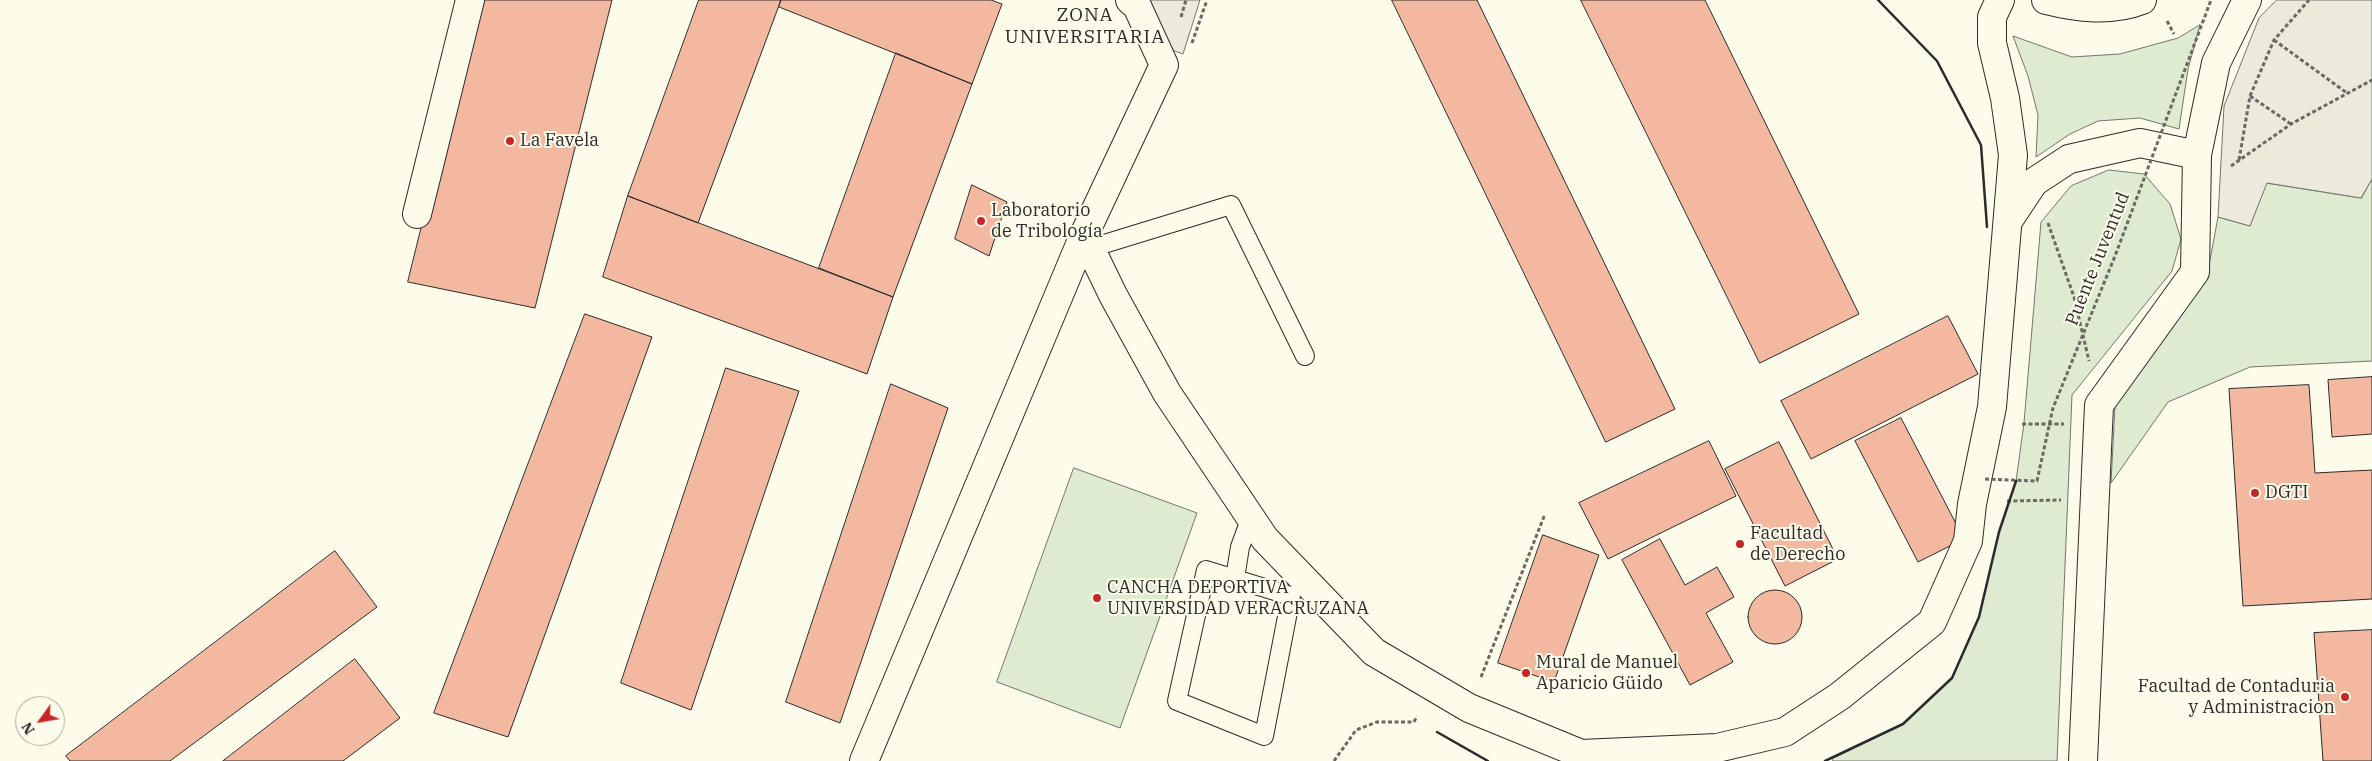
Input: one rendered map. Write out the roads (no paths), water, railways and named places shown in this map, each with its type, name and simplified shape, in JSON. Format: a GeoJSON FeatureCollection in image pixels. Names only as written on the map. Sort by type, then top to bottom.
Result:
{"type":"FeatureCollection","features":[{"type":"Feature","properties":{"kind":"street"},"geometry":{"type":"LineString","coordinates":[[417,214],[470,0]]}},
{"type":"Feature","properties":{"kind":"street"},"geometry":{"type":"LineString","coordinates":[[864,761],[1164,64],[1137,6],[1130,0]]}},
{"type":"Feature","properties":{"kind":"street"},"geometry":{"type":"LineString","coordinates":[[1088,242],[1113,295],[1167,393],[1265,539],[1374,652],[1469,708],[1581,754],[1717,748],[1785,732],[1840,696],[1932,622],[1968,541],[1972,504],[1992,407],[2013,155],[2005,98],[1992,42],[1992,18],[2000,0]]}},
{"type":"Feature","properties":{"kind":"street"},"geometry":{"type":"LineString","coordinates":[[2046,0],[2079,8],[2128,6],[2142,0]]}},
{"type":"Feature","properties":{"kind":"street"},"geometry":{"type":"LineString","coordinates":[[2084,761],[2099,415],[2195,272],[2198,189],[2197,155],[2216,62],[2247,0]]}},
{"type":"Feature","properties":{"kind":"street"},"geometry":{"type":"LineString","coordinates":[[2007,222],[2034,182],[2069,159],[2140,143],[2197,155]]}},
{"type":"Feature","properties":{"kind":"lane"},"geometry":{"type":"LineString","coordinates":[[1088,242],[1231,205],[1305,356]]}},
{"type":"Feature","properties":{"kind":"lane"},"geometry":{"type":"LineString","coordinates":[[1234,578],[1240,547],[1251,517]]}},
{"type":"Feature","properties":{"kind":"lane"},"geometry":{"type":"LineString","coordinates":[[1206,570],[1234,578],[1291,596],[1264,736],[1177,701],[1206,570]]}},
{"type":"Feature","properties":{"kind":"place","name":"La Favela"},"geometry":{"type":"Point","coordinates":[510,141]}},
{"type":"Feature","properties":{"kind":"place","name":"Laboratorio de Tribología"},"geometry":{"type":"Point","coordinates":[981,221]}},
{"type":"Feature","properties":{"kind":"place","name":"DGTI"},"geometry":{"type":"Point","coordinates":[2255,493]}},
{"type":"Feature","properties":{"kind":"place","name":"Facultad de Derecho"},"geometry":{"type":"Point","coordinates":[1740,544]}},
{"type":"Feature","properties":{"kind":"place","name":"CANCHA DEPORTIVA UNIVERSIDAD VERACRUZANA"},"geometry":{"type":"Point","coordinates":[1097,598]}},
{"type":"Feature","properties":{"kind":"place","name":"Mural de Manuel Aparicio Güido"},"geometry":{"type":"Point","coordinates":[1526,673]}},
{"type":"Feature","properties":{"kind":"place","name":"Facultad de Contaduria y Administracion"},"geometry":{"type":"Point","coordinates":[2345,697]}},
{"type":"Feature","properties":{"kind":"district","name":"ZONA UNIVERSITARIA"},"geometry":{"type":"Point","coordinates":[1085,27]}}]}
